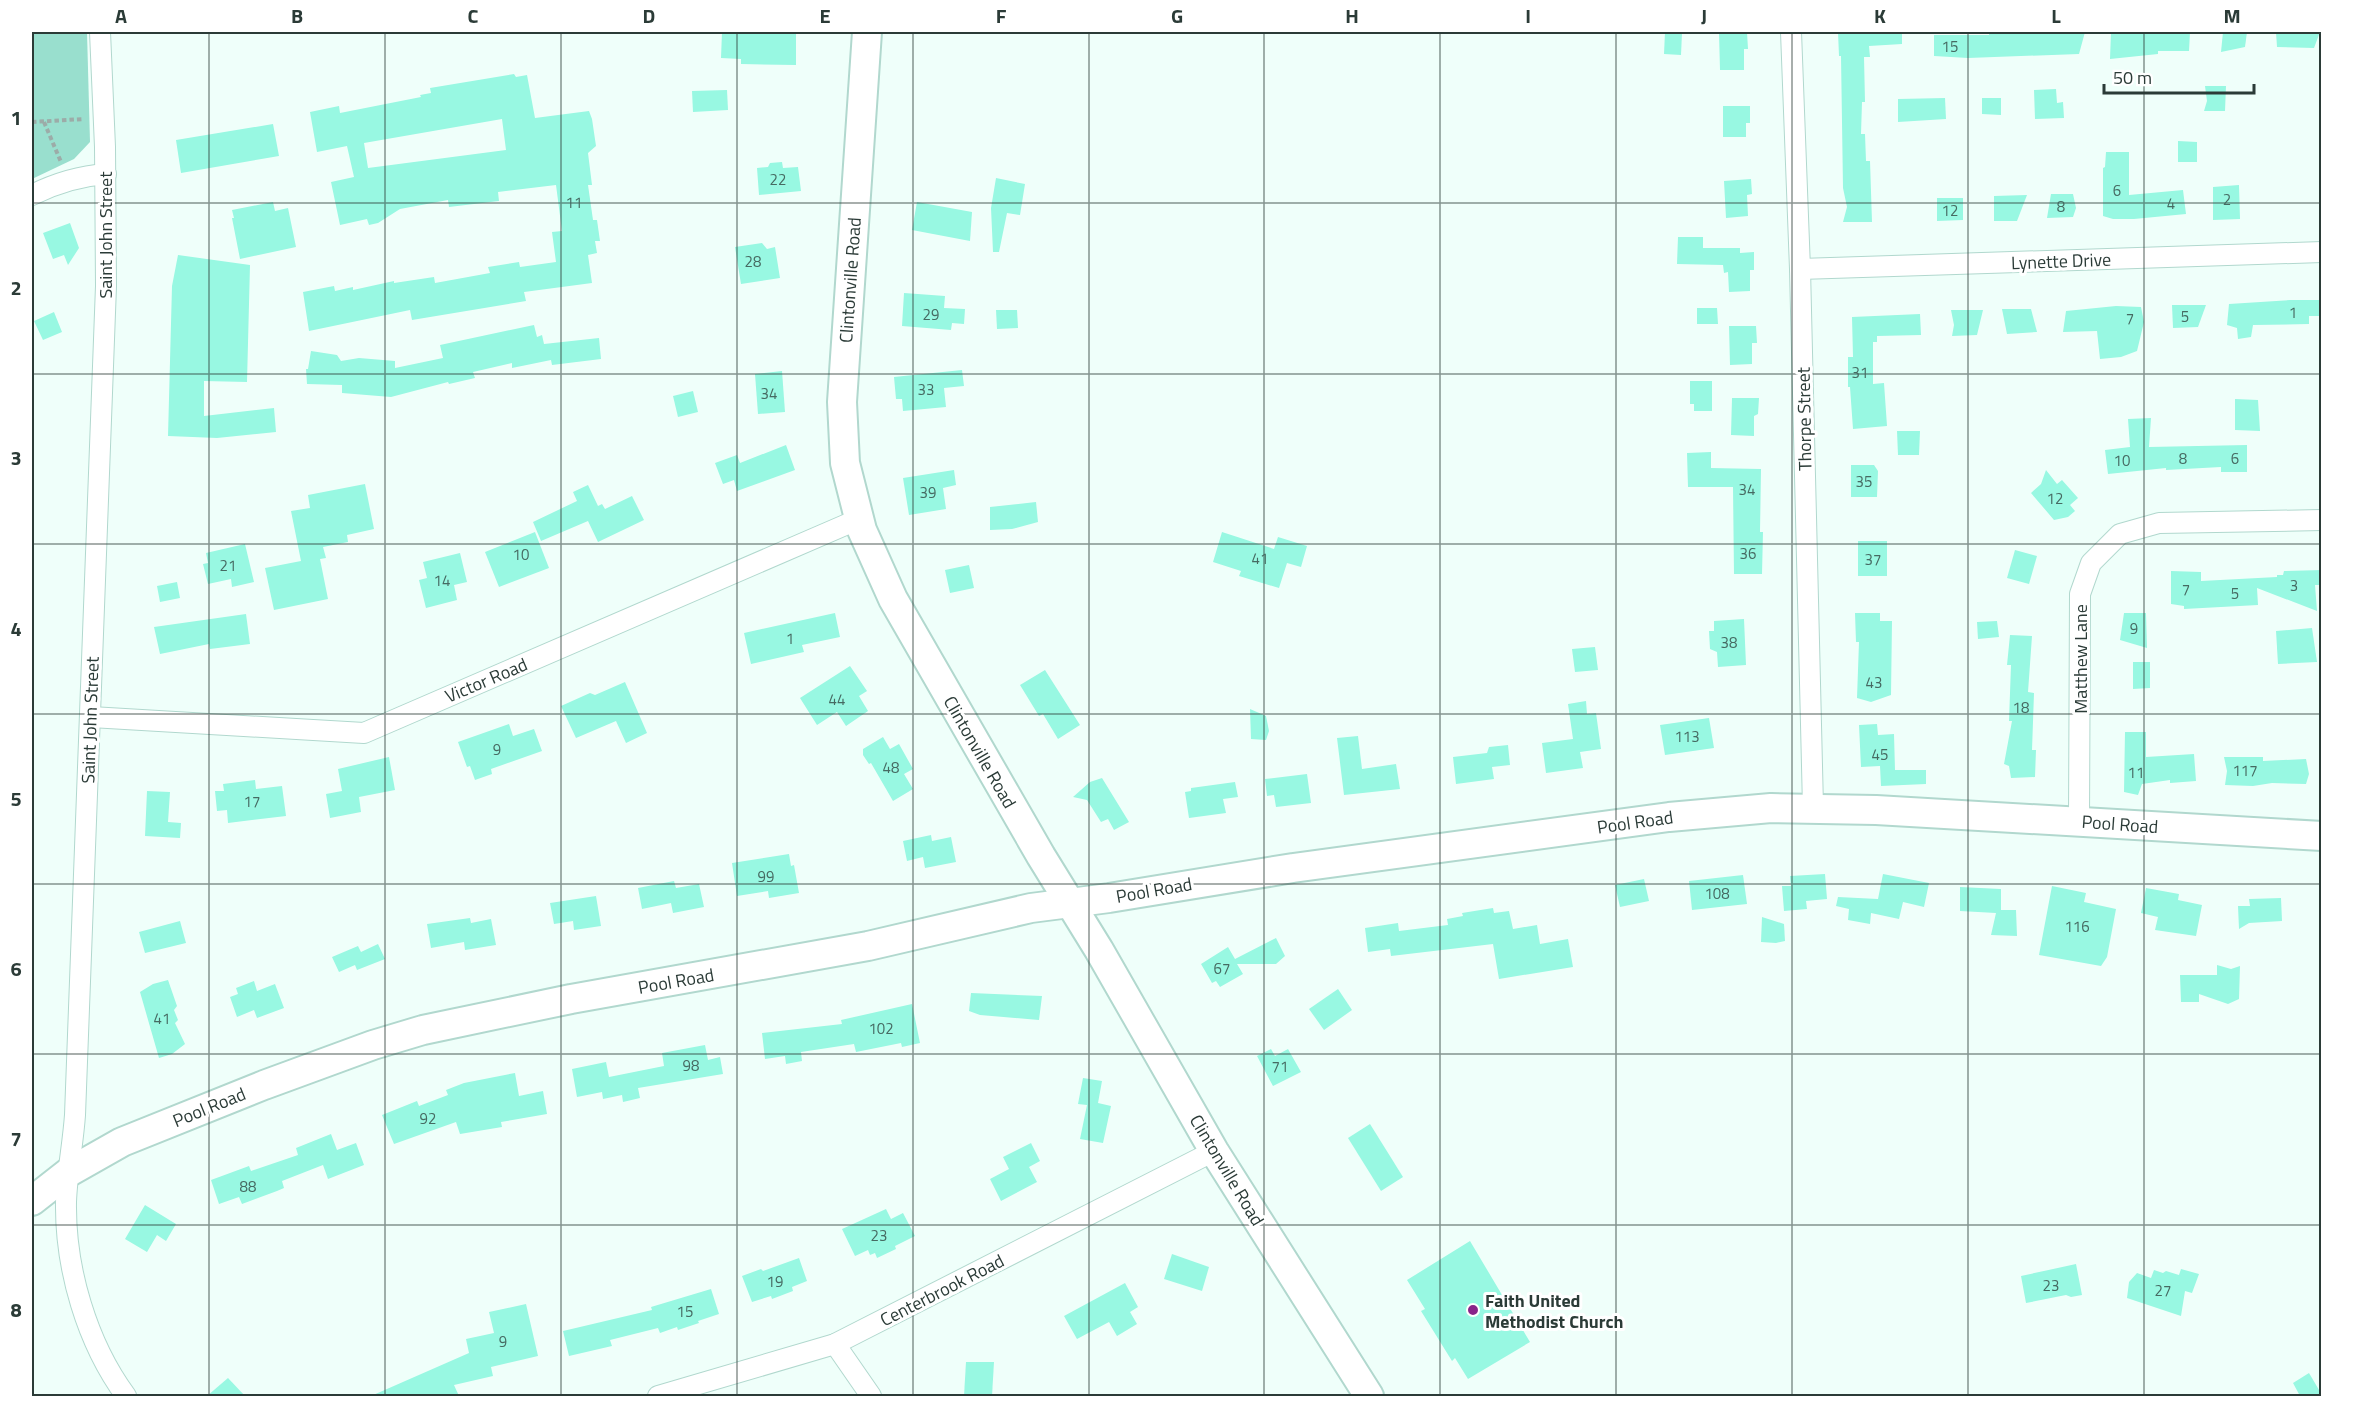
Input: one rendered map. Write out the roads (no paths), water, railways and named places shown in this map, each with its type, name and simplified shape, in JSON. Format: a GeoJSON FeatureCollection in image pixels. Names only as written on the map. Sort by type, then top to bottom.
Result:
{"type":"FeatureCollection","features":[{"type":"Feature","properties":{"kind":"street","name":"Saint John Street"},"geometry":{"type":"LineString","coordinates":[[100,32],[106,174],[106,297],[75,1115],[66,1212],[77,1287],[87,1322],[98,1350],[126,1396]]}},
{"type":"Feature","properties":{"kind":"street","name":"Clintonville Road"},"geometry":{"type":"LineString","coordinates":[[867,32],[842,402],[845,464],[858,519],[868,547],[893,599],[1214,1151],[1369,1396]]}},
{"type":"Feature","properties":{"kind":"street","name":"Thorpe Street"},"geometry":{"type":"LineString","coordinates":[[1791,32],[1800,269],[1813,807]]}},
{"type":"Feature","properties":{"kind":"street"},"geometry":{"type":"LineString","coordinates":[[32,195],[60,182],[106,174]]}},
{"type":"Feature","properties":{"kind":"street","name":"Lynette Drive"},"geometry":{"type":"LineString","coordinates":[[1800,269],[2322,252]]}},
{"type":"Feature","properties":{"kind":"street","name":"Victor Road"},"geometry":{"type":"LineString","coordinates":[[91,717],[364,733],[858,519]]}},
{"type":"Feature","properties":{"kind":"street","name":"Matthew Lane"},"geometry":{"type":"LineString","coordinates":[[2079,821],[2080,594],[2091,563],[2120,534],[2159,523],[2322,520]]}},
{"type":"Feature","properties":{"kind":"street","name":"Pool Road"},"geometry":{"type":"LineString","coordinates":[[32,1201],[69,1172],[106,1150],[149,1130],[340,1057],[423,1030],[572,999],[868,946],[1031,908],[1293,868],[1728,811],[1813,807],[2322,836]]}},
{"type":"Feature","properties":{"kind":"street","name":"Centerbrook Road"},"geometry":{"type":"LineString","coordinates":[[658,1396],[835,1344],[1214,1151]]}},
{"type":"Feature","properties":{"kind":"street"},"geometry":{"type":"LineString","coordinates":[[835,1344],[871,1396]]}},
{"type":"Feature","properties":{"kind":"place","name":"Faith United Methodist Church"},"geometry":{"type":"Point","coordinates":[1473,1310]}}]}
